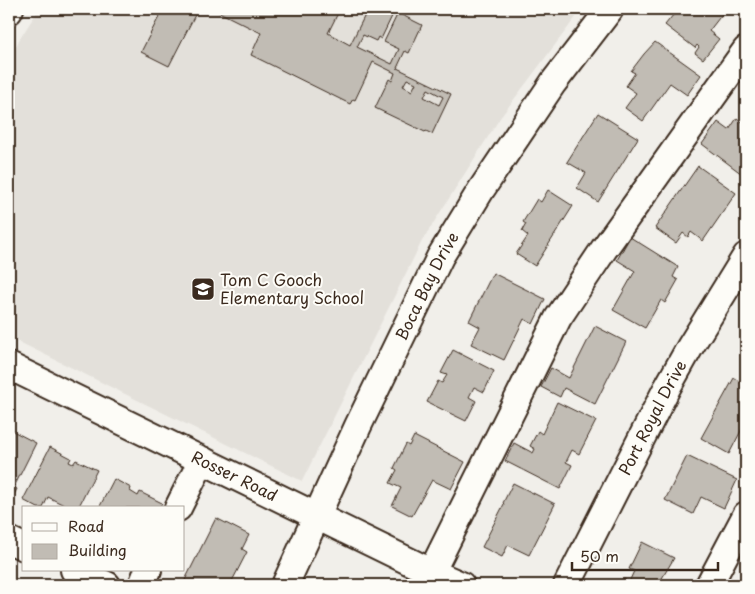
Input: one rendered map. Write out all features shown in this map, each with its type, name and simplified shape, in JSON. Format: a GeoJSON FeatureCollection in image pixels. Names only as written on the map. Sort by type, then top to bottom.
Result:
{"type":"FeatureCollection","features":[{"type":"Feature","properties":{"kind":"street","name":"Boca Bay Drive"},"geometry":{"type":"LineString","coordinates":[[285,585],[358,426],[440,257],[481,190],[553,83],[610,9]]}},
{"type":"Feature","properties":{"kind":"street"},"geometry":{"type":"LineString","coordinates":[[428,579],[558,318],[609,241],[746,50]]}},
{"type":"Feature","properties":{"kind":"street","name":"Port Royal Drive"},"geometry":{"type":"LineString","coordinates":[[567,585],[667,388],[746,256]]}},
{"type":"Feature","properties":{"kind":"street","name":"Rosser Road"},"geometry":{"type":"LineString","coordinates":[[9,366],[317,516],[428,579],[462,585]]}},
{"type":"Feature","properties":{"kind":"street"},"geometry":{"type":"LineString","coordinates":[[179,506],[202,460]]}},
{"type":"Feature","properties":{"kind":"street"},"geometry":{"type":"LineString","coordinates":[[709,585],[746,515]]}},
{"type":"Feature","properties":{"kind":"street"},"geometry":{"type":"LineString","coordinates":[[9,540],[22,546]]}},
{"type":"Feature","properties":{"kind":"street"},"geometry":{"type":"LineString","coordinates":[[78,572],[107,585]]}},
{"type":"Feature","properties":{"kind":"street"},"geometry":{"type":"LineString","coordinates":[[142,585],[147,572]]}},
{"type":"Feature","properties":{"kind":"shaded area","name":"Tom C Gooch Elementary School"},"geometry":{"type":"Polygon","coordinates":[[[39,9],[582,9],[500,118],[422,241],[302,481],[9,337],[9,62],[19,40],[39,9]]]}},
{"type":"Feature","properties":{"kind":"building"},"geometry":{"type":"Polygon","coordinates":[[[163,9],[198,9],[169,66],[141,52],[163,9]]]}},
{"type":"Feature","properties":{"kind":"building"},"geometry":{"type":"Polygon","coordinates":[[[213,9],[340,9],[328,33],[350,45],[368,9],[389,9],[394,12],[381,39],[378,37],[376,41],[363,35],[357,47],[392,64],[399,49],[384,42],[398,13],[422,25],[409,53],[405,51],[397,68],[451,94],[432,134],[425,132],[375,108],[389,79],[392,81],[395,73],[373,62],[355,100],[353,99],[350,104],[251,55],[261,33],[213,9]],[[407,79],[403,86],[412,91],[416,83],[407,79]],[[428,89],[424,97],[439,105],[443,97],[428,89]]]}},
{"type":"Feature","properties":{"kind":"building"},"geometry":{"type":"Polygon","coordinates":[[[678,9],[726,9],[709,31],[719,39],[703,59],[695,53],[699,47],[697,45],[695,48],[665,25],[678,9]]]}},
{"type":"Feature","properties":{"kind":"building"},"geometry":{"type":"Polygon","coordinates":[[[655,42],[701,75],[687,95],[670,83],[643,121],[625,108],[636,93],[626,86],[635,73],[631,71],[655,42]]]}},
{"type":"Feature","properties":{"kind":"building"},"geometry":{"type":"Polygon","coordinates":[[[598,113],[638,138],[598,202],[577,188],[586,173],[567,162],[598,113]]]}},
{"type":"Feature","properties":{"kind":"building"},"geometry":{"type":"Polygon","coordinates":[[[737,118],[746,123],[746,177],[702,144],[718,122],[729,130],[737,118]]]}},
{"type":"Feature","properties":{"kind":"building"},"geometry":{"type":"Polygon","coordinates":[[[698,166],[736,193],[703,241],[691,232],[688,237],[683,233],[676,243],[655,228],[698,166]]]}},
{"type":"Feature","properties":{"kind":"building"},"geometry":{"type":"Polygon","coordinates":[[[548,190],[573,206],[535,266],[516,254],[528,236],[522,231],[526,224],[523,222],[537,199],[541,202],[548,190]]]}},
{"type":"Feature","properties":{"kind":"building"},"geometry":{"type":"Polygon","coordinates":[[[630,237],[678,267],[673,277],[678,280],[665,303],[661,300],[645,328],[613,310],[635,271],[617,260],[630,237]]]}},
{"type":"Feature","properties":{"kind":"building"},"geometry":{"type":"Polygon","coordinates":[[[493,273],[545,299],[533,324],[524,319],[504,360],[471,344],[480,327],[469,321],[493,273]]]}},
{"type":"Feature","properties":{"kind":"building"},"geometry":{"type":"Polygon","coordinates":[[[595,326],[626,342],[595,404],[564,388],[560,397],[541,387],[551,368],[569,378],[595,326]]]}},
{"type":"Feature","properties":{"kind":"building"},"geometry":{"type":"Polygon","coordinates":[[[453,350],[494,371],[484,392],[474,387],[469,397],[476,401],[466,421],[427,402],[438,381],[442,383],[447,375],[441,373],[453,350]]]}},
{"type":"Feature","properties":{"kind":"building"},"geometry":{"type":"Polygon","coordinates":[[[734,378],[746,385],[746,431],[742,429],[729,454],[701,438],[734,378]]]}},
{"type":"Feature","properties":{"kind":"building"},"geometry":{"type":"Polygon","coordinates":[[[557,402],[596,421],[579,454],[572,450],[566,462],[572,465],[560,489],[505,461],[514,443],[533,453],[535,449],[530,446],[538,431],[542,434],[557,402]]]}},
{"type":"Feature","properties":{"kind":"building"},"geometry":{"type":"Polygon","coordinates":[[[9,429],[36,443],[14,487],[17,489],[9,504],[9,429]]]}},
{"type":"Feature","properties":{"kind":"building"},"geometry":{"type":"Polygon","coordinates":[[[414,436],[465,462],[451,489],[432,480],[412,516],[392,506],[401,488],[390,483],[397,470],[394,468],[406,444],[409,446],[414,436]]]}},
{"type":"Feature","properties":{"kind":"building"},"geometry":{"type":"Polygon","coordinates":[[[50,447],[71,458],[69,462],[73,464],[76,460],[97,470],[79,506],[66,506],[48,497],[44,506],[34,506],[23,500],[50,447]]]}},
{"type":"Feature","properties":{"kind":"building"},"geometry":{"type":"Polygon","coordinates":[[[687,456],[737,480],[724,508],[701,497],[693,514],[665,500],[687,456]]]}},
{"type":"Feature","properties":{"kind":"building"},"geometry":{"type":"Polygon","coordinates":[[[114,479],[131,488],[130,491],[138,496],[140,492],[162,503],[160,506],[100,506],[114,479]]]}},
{"type":"Feature","properties":{"kind":"building"},"geometry":{"type":"Polygon","coordinates":[[[513,483],[555,504],[529,555],[508,545],[502,557],[482,547],[513,483]]]}},
{"type":"Feature","properties":{"kind":"building"},"geometry":{"type":"Polygon","coordinates":[[[216,518],[249,535],[242,549],[247,552],[230,585],[184,585],[183,584],[216,518]]]}},
{"type":"Feature","properties":{"kind":"building"},"geometry":{"type":"Polygon","coordinates":[[[642,542],[674,558],[658,585],[620,585],[624,579],[629,582],[634,571],[629,569],[642,542]]]}},
{"type":"Feature","properties":{"kind":"place","name":"Tom C Gooch Elementary School"},"geometry":{"type":"Point","coordinates":[203,289]}}]}
